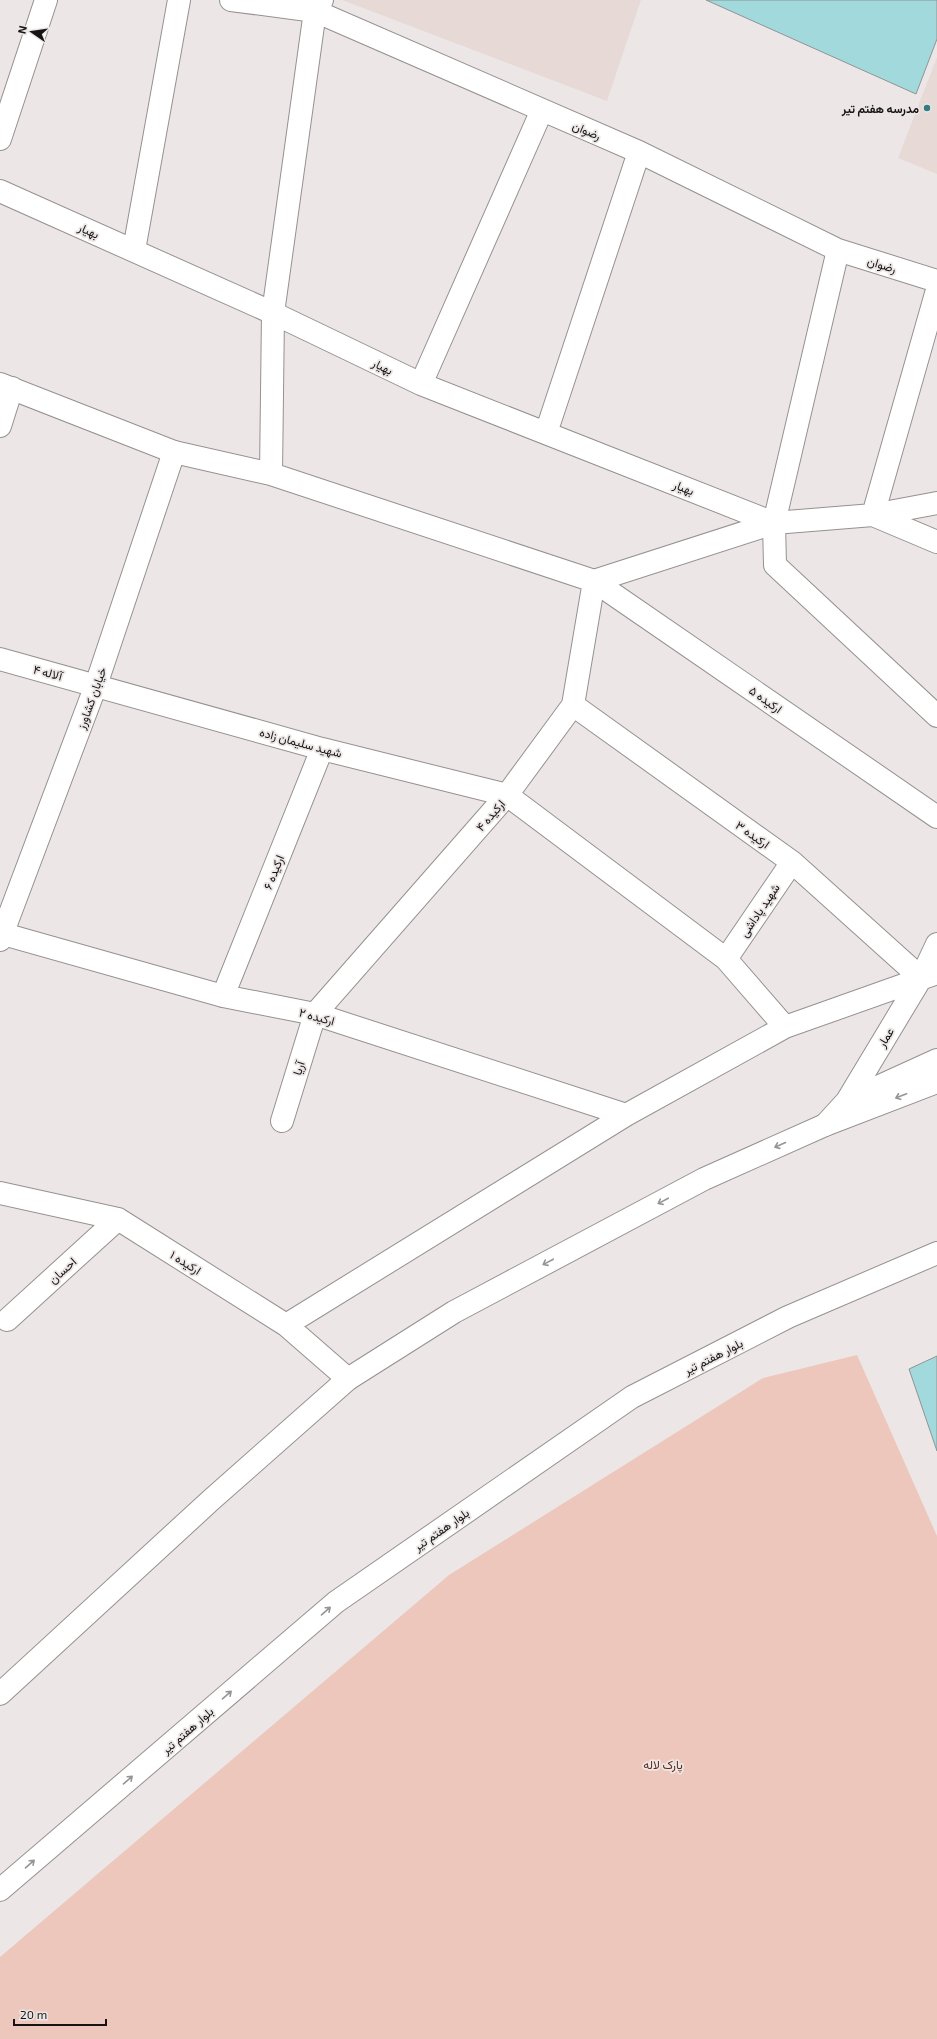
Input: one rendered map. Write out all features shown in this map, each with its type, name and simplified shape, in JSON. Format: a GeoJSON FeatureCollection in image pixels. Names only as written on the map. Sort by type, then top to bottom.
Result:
{"type":"FeatureCollection","features":[{"type":"Feature","properties":{"kind":"street"},"geometry":{"type":"LineString","coordinates":[[0,139],[46,0]]}},
{"type":"Feature","properties":{"kind":"street"},"geometry":{"type":"LineString","coordinates":[[134,250],[178,0]]}},
{"type":"Feature","properties":{"kind":"street","name":"رضوان"},"geometry":{"type":"LineString","coordinates":[[231,0],[318,6],[542,110],[639,152],[838,250],[937,281]]}},
{"type":"Feature","properties":{"kind":"street"},"geometry":{"type":"LineString","coordinates":[[271,474],[273,313],[318,6]]}},
{"type":"Feature","properties":{"kind":"street"},"geometry":{"type":"LineString","coordinates":[[421,384],[542,110]]}},
{"type":"Feature","properties":{"kind":"street"},"geometry":{"type":"LineString","coordinates":[[546,433],[639,152]]}},
{"type":"Feature","properties":{"kind":"street","name":"بهیار"},"geometry":{"type":"LineString","coordinates":[[0,191],[273,313],[421,384],[774,523]]}},
{"type":"Feature","properties":{"kind":"street"},"geometry":{"type":"LineString","coordinates":[[838,250],[774,523],[775,565],[937,716]]}},
{"type":"Feature","properties":{"kind":"street"},"geometry":{"type":"LineString","coordinates":[[874,514],[937,290]]}},
{"type":"Feature","properties":{"kind":"street"},"geometry":{"type":"LineString","coordinates":[[0,426],[6,386]]}},
{"type":"Feature","properties":{"kind":"street","name":"ارکیده ۵"},"geometry":{"type":"LineString","coordinates":[[6,386],[174,452],[271,474],[594,581],[937,817]]}},
{"type":"Feature","properties":{"kind":"street","name":"خیابان کشاورز"},"geometry":{"type":"LineString","coordinates":[[1,936],[96,684],[174,452]]}},
{"type":"Feature","properties":{"kind":"street"},"geometry":{"type":"LineString","coordinates":[[594,581],[774,523],[874,514],[937,503]]}},
{"type":"Feature","properties":{"kind":"street"},"geometry":{"type":"LineString","coordinates":[[874,514],[937,542]]}},
{"type":"Feature","properties":{"kind":"street","name":"ارکیده ۴"},"geometry":{"type":"LineString","coordinates":[[315,1014],[507,795],[573,705],[594,581]]}},
{"type":"Feature","properties":{"kind":"street","name":"آلاله ۴"},"geometry":{"type":"LineString","coordinates":[[0,659],[96,684]]}},
{"type":"Feature","properties":{"kind":"street","name":"شهید سلیمان زاده"},"geometry":{"type":"LineString","coordinates":[[96,684],[322,749],[507,795]]}},
{"type":"Feature","properties":{"kind":"street","name":"ارکیده ۳"},"geometry":{"type":"LineString","coordinates":[[573,705],[792,862],[929,976]]}},
{"type":"Feature","properties":{"kind":"street","name":"ارکیده ۶"},"geometry":{"type":"LineString","coordinates":[[223,996],[322,749]]}},
{"type":"Feature","properties":{"kind":"street"},"geometry":{"type":"LineString","coordinates":[[507,795],[726,959],[785,1027]]}},
{"type":"Feature","properties":{"kind":"street","name":"شهید پاداشی"},"geometry":{"type":"LineString","coordinates":[[726,959],[792,862]]}},
{"type":"Feature","properties":{"kind":"street","name":"ارکیده ۲"},"geometry":{"type":"LineString","coordinates":[[1,936],[223,996],[315,1014],[626,1115]]}},
{"type":"Feature","properties":{"kind":"street","name":"عمار"},"geometry":{"type":"LineString","coordinates":[[825,1125],[847,1101],[929,976],[937,944]]}},
{"type":"Feature","properties":{"kind":"street"},"geometry":{"type":"LineString","coordinates":[[286,1325],[626,1115],[785,1027],[929,976]]}},
{"type":"Feature","properties":{"kind":"street","name":"آریا"},"geometry":{"type":"LineString","coordinates":[[282,1121],[315,1014]]}},
{"type":"Feature","properties":{"kind":"street"},"geometry":{"type":"LineString","coordinates":[[847,1101],[937,1060]]}},
{"type":"Feature","properties":{"kind":"street"},"geometry":{"type":"LineString","coordinates":[[0,1694],[211,1500],[348,1379],[454,1312],[704,1179],[825,1125],[937,1082]]}},
{"type":"Feature","properties":{"kind":"street","name":"ارکیده ۱"},"geometry":{"type":"LineString","coordinates":[[0,1193],[118,1219],[286,1325],[348,1379]]}},
{"type":"Feature","properties":{"kind":"street","name":"احسان"},"geometry":{"type":"LineString","coordinates":[[7,1320],[118,1219]]}},
{"type":"Feature","properties":{"kind":"street","name":"بلوار هفتم تیر"},"geometry":{"type":"LineString","coordinates":[[0,1890],[336,1602],[632,1397],[788,1318],[937,1253]]}},
{"type":"Feature","properties":{"kind":"shaded area"},"geometry":{"type":"Polygon","coordinates":[[[342,0],[641,0],[607,101],[342,0]]]}},
{"type":"Feature","properties":{"kind":"shaded area","name":"مدرسه هفتم تیر"},"geometry":{"type":"Polygon","coordinates":[[[937,57],[937,174],[898,158],[937,57]]]}},
{"type":"Feature","properties":{"kind":"green space","name":"پارک لاله"},"geometry":{"type":"Polygon","coordinates":[[[857,1355],[937,1536],[937,2039],[0,2039],[0,1957],[449,1575],[763,1378],[857,1355]]]}},
{"type":"Feature","properties":{"kind":"building"},"geometry":{"type":"Polygon","coordinates":[[[706,0],[937,0],[937,39],[916,94],[706,0]]]}},
{"type":"Feature","properties":{"kind":"building"},"geometry":{"type":"Polygon","coordinates":[[[937,1356],[937,1451],[909,1369],[937,1356]]]}},
{"type":"Feature","properties":{"kind":"place","name":"مدرسه هفتم تیر"},"geometry":{"type":"Point","coordinates":[927,108]}}]}
